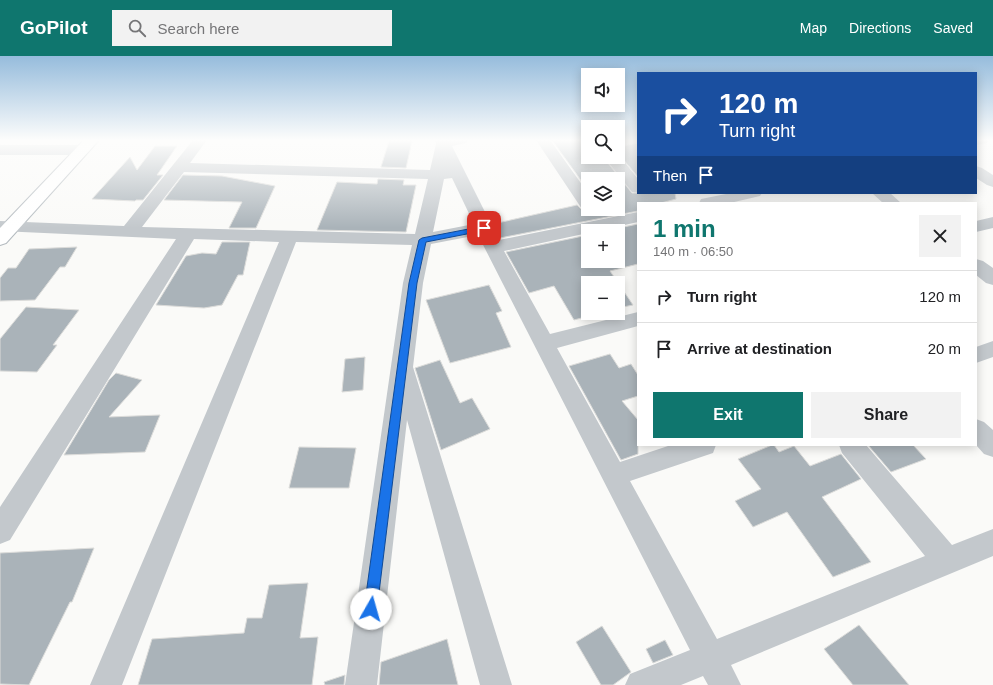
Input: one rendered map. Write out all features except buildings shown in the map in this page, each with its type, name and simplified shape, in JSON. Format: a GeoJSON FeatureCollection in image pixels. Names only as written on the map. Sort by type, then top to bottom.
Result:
{"type":"FeatureCollection","features":[{"type":"Feature","properties":{"kind":"main road"},"geometry":{"type":"LineString","coordinates":[[0,239],[4,223],[56,169]]}},
{"type":"Feature","properties":{"kind":"street"},"geometry":{"type":"LineString","coordinates":[[129,232],[177,169]]}},
{"type":"Feature","properties":{"kind":"street"},"geometry":{"type":"LineString","coordinates":[[258,169],[448,175]]}},
{"type":"Feature","properties":{"kind":"street"},"geometry":{"type":"LineString","coordinates":[[361,685],[413,283],[422,240],[448,175],[448,169]]}},
{"type":"Feature","properties":{"kind":"street"},"geometry":{"type":"LineString","coordinates":[[563,169],[581,196]]}},
{"type":"Feature","properties":{"kind":"street"},"geometry":{"type":"LineString","coordinates":[[622,169],[637,188]]}},
{"type":"Feature","properties":{"kind":"street"},"geometry":{"type":"LineString","coordinates":[[977,172],[993,182]]}},
{"type":"Feature","properties":{"kind":"street"},"geometry":{"type":"LineString","coordinates":[[448,175],[489,238],[725,685]]}},
{"type":"Feature","properties":{"kind":"street"},"geometry":{"type":"LineString","coordinates":[[643,194],[649,202]]}},
{"type":"Feature","properties":{"kind":"street"},"geometry":{"type":"LineString","coordinates":[[881,194],[892,202]]}},
{"type":"Feature","properties":{"kind":"street"},"geometry":{"type":"LineString","coordinates":[[712,202],[743,196]]}},
{"type":"Feature","properties":{"kind":"street"},"geometry":{"type":"LineString","coordinates":[[606,224],[637,217]]}},
{"type":"Feature","properties":{"kind":"street"},"geometry":{"type":"LineString","coordinates":[[977,227],[993,222]]}},
{"type":"Feature","properties":{"kind":"street"},"geometry":{"type":"LineString","coordinates":[[4,223],[129,232],[422,240],[489,238],[581,227]]}},
{"type":"Feature","properties":{"kind":"street"},"geometry":{"type":"LineString","coordinates":[[0,531],[188,234]]}},
{"type":"Feature","properties":{"kind":"street"},"geometry":{"type":"LineString","coordinates":[[106,685],[290,236]]}},
{"type":"Feature","properties":{"kind":"street"},"geometry":{"type":"LineString","coordinates":[[977,266],[993,278]]}},
{"type":"Feature","properties":{"kind":"street"},"geometry":{"type":"LineString","coordinates":[[544,343],[637,319]]}},
{"type":"Feature","properties":{"kind":"street"},"geometry":{"type":"LineString","coordinates":[[977,355],[993,349]]}},
{"type":"Feature","properties":{"kind":"street"},"geometry":{"type":"LineString","coordinates":[[402,365],[496,685]]}},
{"type":"Feature","properties":{"kind":"street"},"geometry":{"type":"LineString","coordinates":[[977,430],[993,446]]}},
{"type":"Feature","properties":{"kind":"street"},"geometry":{"type":"LineString","coordinates":[[614,475],[701,446]]}},
{"type":"Feature","properties":{"kind":"street"},"geometry":{"type":"LineString","coordinates":[[852,446],[947,561]]}},
{"type":"Feature","properties":{"kind":"street"},"geometry":{"type":"LineString","coordinates":[[640,685],[710,658],[993,542]]}},
{"type":"Feature","properties":{"kind":"route"},"geometry":{"type":"LineString","coordinates":[[371,609],[413,283],[422,240],[484,228]]}}]}
